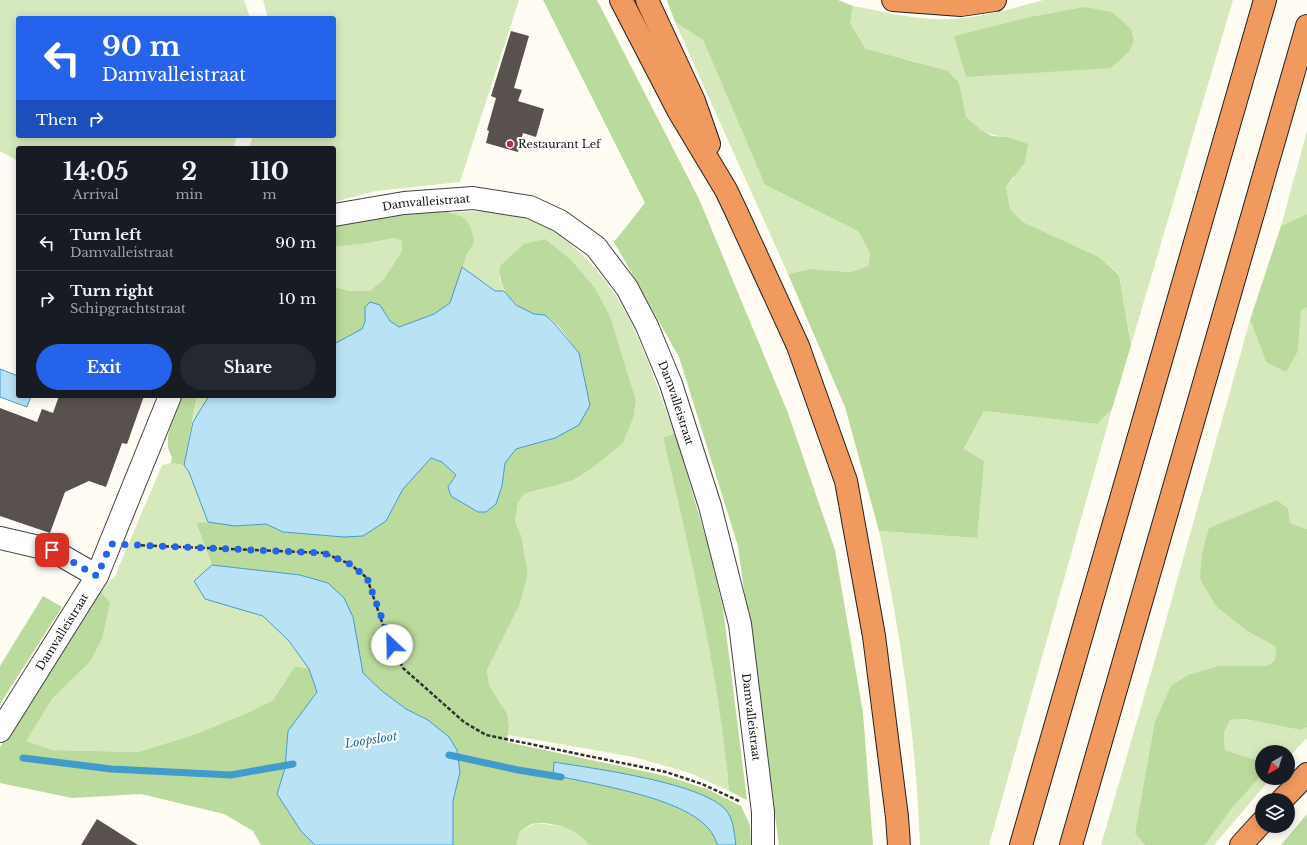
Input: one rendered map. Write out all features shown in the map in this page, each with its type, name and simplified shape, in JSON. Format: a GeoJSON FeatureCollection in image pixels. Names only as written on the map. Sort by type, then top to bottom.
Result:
{"type":"FeatureCollection","features":[{"type":"Feature","properties":{"kind":"highway"},"geometry":{"type":"LineString","coordinates":[[621,0],[678,110],[726,190]]}},
{"type":"Feature","properties":{"kind":"highway"},"geometry":{"type":"LineString","coordinates":[[647,0],[694,101],[726,190],[798,346],[846,482],[874,636],[897,817],[899,845]]}},
{"type":"Feature","properties":{"kind":"highway"},"geometry":{"type":"LineString","coordinates":[[894,0],[961,5],[995,0]]}},
{"type":"Feature","properties":{"kind":"highway"},"geometry":{"type":"LineString","coordinates":[[1021,845],[1265,0]]}},
{"type":"Feature","properties":{"kind":"highway"},"geometry":{"type":"LineString","coordinates":[[1071,845],[1307,26]]}},
{"type":"Feature","properties":{"kind":"highway"},"geometry":{"type":"LineString","coordinates":[[1289,793],[1307,774]]}},
{"type":"Feature","properties":{"kind":"highway"},"geometry":{"type":"LineString","coordinates":[[1241,845],[1255,830]]}},
{"type":"Feature","properties":{"kind":"street","name":"Damvalleistraat"},"geometry":{"type":"LineString","coordinates":[[336,215],[404,203],[473,198],[530,207],[560,221],[596,247],[627,288],[647,326],[671,384],[710,506],[740,624],[763,812],[763,845]]}},
{"type":"Feature","properties":{"kind":"street","name":"Damvalleistraat"},"geometry":{"type":"LineString","coordinates":[[0,731],[97,576],[169,398]]}},
{"type":"Feature","properties":{"kind":"street"},"geometry":{"type":"LineString","coordinates":[[0,538],[52,550],[97,576]]}},
{"type":"Feature","properties":{"kind":"path"},"geometry":{"type":"LineString","coordinates":[[111,544],[324,553],[350,564],[367,578],[386,634],[403,668],[464,722],[486,735],[666,772],[702,784],[763,812]]}},
{"type":"Feature","properties":{"kind":"green space"},"geometry":{"type":"Polygon","coordinates":[[[0,0],[244,0],[249,16],[16,16],[16,138],[236,138],[234,146],[16,146],[16,160],[0,151],[0,0]]]}},
{"type":"Feature","properties":{"kind":"green space"},"geometry":{"type":"Polygon","coordinates":[[[263,0],[519,0],[460,182],[376,191],[336,201],[336,146],[250,146],[252,138],[336,138],[336,16],[267,16],[263,0]]]}},
{"type":"Feature","properties":{"kind":"green space"},"geometry":{"type":"Polygon","coordinates":[[[543,0],[597,0],[699,199],[788,413],[835,550],[863,713],[873,845],[779,845],[738,546],[679,357],[614,242],[645,203],[543,0]]]}},
{"type":"Feature","properties":{"kind":"green space"},"geometry":{"type":"Polygon","coordinates":[[[667,0],[838,0],[853,6],[850,23],[866,49],[948,71],[959,83],[966,117],[981,130],[992,136],[1007,137],[1028,144],[1025,162],[1006,187],[1010,209],[1023,222],[1099,257],[1119,275],[1131,345],[1112,409],[1097,424],[984,411],[964,449],[984,461],[977,538],[879,531],[845,407],[788,274],[810,269],[851,272],[868,266],[870,253],[858,231],[765,185],[703,40],[675,22],[667,0]]]}},
{"type":"Feature","properties":{"kind":"green space"},"geometry":{"type":"Polygon","coordinates":[[[1043,0],[1233,0],[1131,345],[1119,274],[1099,257],[1023,222],[1010,209],[1006,187],[1014,178],[1007,137],[984,132],[969,122],[963,110],[959,83],[913,61],[889,57],[866,49],[850,23],[853,6],[905,16],[952,19],[998,12],[1043,0]],[[1084,7],[1029,17],[954,36],[1111,68],[1129,52],[1134,41],[1084,7]]]}},
{"type":"Feature","properties":{"kind":"green space"},"geometry":{"type":"Polygon","coordinates":[[[1084,7],[1112,12],[1131,29],[1134,41],[1129,52],[1111,68],[966,77],[954,36],[1029,17],[1084,7]]]}},
{"type":"Feature","properties":{"kind":"green space"},"geometry":{"type":"Polygon","coordinates":[[[675,22],[703,40],[765,185],[858,231],[870,253],[868,266],[851,272],[810,269],[788,274],[675,22]]]}},
{"type":"Feature","properties":{"kind":"green space"},"geometry":{"type":"Polygon","coordinates":[[[1307,131],[1307,214],[1281,226],[1307,131]]]}},
{"type":"Feature","properties":{"kind":"green space"},"geometry":{"type":"Polygon","coordinates":[[[432,211],[452,213],[460,216],[467,222],[472,230],[474,243],[467,254],[450,303],[434,314],[399,327],[390,321],[380,305],[365,307],[365,322],[363,329],[336,343],[336,287],[351,291],[370,291],[384,279],[402,251],[402,241],[394,238],[369,243],[336,247],[336,225],[360,218],[410,212],[432,211]]]}},
{"type":"Feature","properties":{"kind":"green space"},"geometry":{"type":"Polygon","coordinates":[[[489,211],[531,219],[545,225],[562,236],[597,271],[613,292],[626,313],[647,360],[675,434],[663,437],[703,613],[719,702],[729,791],[690,773],[634,757],[508,735],[509,727],[500,703],[489,685],[487,670],[520,604],[528,574],[521,535],[515,521],[518,503],[524,494],[544,489],[594,467],[623,443],[634,416],[636,400],[610,316],[499,277],[504,291],[495,291],[462,267],[467,254],[474,243],[453,212],[489,211]]]}},
{"type":"Feature","properties":{"kind":"green space"},"geometry":{"type":"Polygon","coordinates":[[[1307,214],[1307,307],[1301,311],[1298,351],[1286,372],[1266,362],[1250,320],[1281,226],[1307,214]]]}},
{"type":"Feature","properties":{"kind":"green space"},"geometry":{"type":"Polygon","coordinates":[[[394,238],[402,241],[402,251],[384,279],[370,291],[351,291],[336,287],[336,247],[369,243],[394,238]]]}},
{"type":"Feature","properties":{"kind":"green space"},"geometry":{"type":"Polygon","coordinates":[[[545,239],[571,260],[594,287],[610,316],[636,400],[634,416],[623,443],[594,467],[571,481],[524,494],[518,503],[515,521],[521,535],[528,574],[520,604],[487,670],[489,685],[507,714],[509,727],[507,742],[666,776],[707,789],[741,806],[750,825],[751,845],[736,845],[733,826],[698,793],[673,785],[554,762],[553,775],[636,793],[679,808],[696,818],[709,829],[718,845],[589,845],[579,835],[566,828],[551,824],[534,823],[520,832],[516,845],[453,845],[453,801],[460,772],[428,720],[406,709],[382,691],[363,673],[356,635],[328,583],[300,575],[212,565],[196,523],[208,522],[235,526],[266,524],[283,532],[344,537],[363,536],[386,521],[403,489],[431,458],[442,462],[456,475],[448,487],[451,496],[478,512],[486,512],[496,504],[502,486],[505,463],[516,449],[555,438],[579,353],[560,328],[551,319],[545,315],[536,315],[526,311],[513,302],[508,296],[501,282],[500,266],[524,244],[545,239]]]}},
{"type":"Feature","properties":{"kind":"green space"},"geometry":{"type":"Polygon","coordinates":[[[1307,307],[1307,529],[1290,523],[1288,508],[1277,500],[1230,520],[1247,631],[1276,647],[1275,660],[1267,666],[1219,666],[1135,834],[1145,845],[1101,845],[1250,320],[1266,362],[1298,351],[1301,311],[1307,307]]]}},
{"type":"Feature","properties":{"kind":"green space"},"geometry":{"type":"Polygon","coordinates":[[[179,398],[197,398],[184,465],[171,463],[172,457],[169,450],[168,435],[179,398]]]}},
{"type":"Feature","properties":{"kind":"green space"},"geometry":{"type":"Polygon","coordinates":[[[197,398],[208,398],[193,422],[197,398]]]}},
{"type":"Feature","properties":{"kind":"green space"},"geometry":{"type":"Polygon","coordinates":[[[1112,409],[989,845],[920,845],[915,766],[901,648],[879,531],[977,538],[964,450],[984,411],[1097,424],[1112,409]]]}},
{"type":"Feature","properties":{"kind":"green space"},"geometry":{"type":"Polygon","coordinates":[[[675,434],[707,542],[723,608],[747,800],[729,791],[711,657],[663,437],[675,434]]]}},
{"type":"Feature","properties":{"kind":"green space"},"geometry":{"type":"Polygon","coordinates":[[[171,463],[184,465],[189,472],[208,522],[196,524],[212,565],[194,581],[205,599],[263,616],[289,641],[309,669],[295,666],[273,700],[247,713],[196,734],[138,752],[53,750],[25,741],[52,699],[89,663],[100,591],[115,576],[162,465],[171,463]]]}},
{"type":"Feature","properties":{"kind":"green space"},"geometry":{"type":"Polygon","coordinates":[[[1277,500],[1288,508],[1290,523],[1307,529],[1307,727],[1301,730],[1245,719],[1230,720],[1224,733],[1225,750],[1255,760],[1255,783],[1232,808],[1205,845],[1145,845],[1135,834],[1155,722],[1171,686],[1188,675],[1219,666],[1267,666],[1275,660],[1276,647],[1247,631],[1216,606],[1200,579],[1202,553],[1209,528],[1277,500]]]}},
{"type":"Feature","properties":{"kind":"green space"},"geometry":{"type":"Polygon","coordinates":[[[100,591],[110,603],[102,639],[89,663],[52,699],[26,741],[53,750],[138,752],[196,734],[247,713],[273,700],[295,666],[309,669],[317,692],[288,731],[285,768],[277,794],[301,831],[315,845],[261,845],[253,831],[224,814],[141,794],[72,798],[0,783],[0,747],[100,591]]]}},
{"type":"Feature","properties":{"kind":"green space"},"geometry":{"type":"Polygon","coordinates":[[[43,596],[62,607],[0,704],[0,666],[43,596]]]}},
{"type":"Feature","properties":{"kind":"green space"},"geometry":{"type":"Polygon","coordinates":[[[1245,719],[1301,730],[1307,727],[1307,738],[1295,751],[1295,745],[1255,745],[1255,760],[1225,750],[1224,733],[1230,720],[1245,719]]]}},
{"type":"Feature","properties":{"kind":"green space"},"geometry":{"type":"Polygon","coordinates":[[[1255,783],[1255,785],[1265,785],[1258,793],[1255,793],[1255,797],[1214,845],[1205,845],[1232,808],[1255,783]]]}},
{"type":"Feature","properties":{"kind":"green space"},"geometry":{"type":"Polygon","coordinates":[[[1307,814],[1307,845],[1281,845],[1291,833],[1295,833],[1295,828],[1307,814]]]}},
{"type":"Feature","properties":{"kind":"green space"},"geometry":{"type":"Polygon","coordinates":[[[535,823],[565,828],[579,834],[589,845],[516,845],[520,832],[535,823]]]}},
{"type":"Feature","properties":{"kind":"water"},"geometry":{"type":"Polygon","coordinates":[[[462,267],[495,291],[504,291],[516,305],[534,314],[545,315],[554,323],[579,353],[590,405],[579,425],[555,438],[516,449],[505,463],[502,486],[496,504],[486,512],[478,512],[451,496],[448,487],[456,475],[442,462],[431,458],[403,489],[386,521],[363,536],[344,537],[283,532],[266,524],[235,526],[208,522],[189,472],[184,465],[193,422],[208,398],[336,398],[336,343],[362,329],[365,322],[365,307],[370,302],[380,305],[390,321],[399,327],[434,314],[450,303],[462,267]]]}},
{"type":"Feature","properties":{"kind":"water"},"geometry":{"type":"Polygon","coordinates":[[[0,369],[16,375],[16,398],[30,398],[27,407],[0,397],[0,369]]]}},
{"type":"Feature","properties":{"kind":"water"},"geometry":{"type":"Polygon","coordinates":[[[212,565],[300,575],[328,583],[344,598],[353,617],[363,673],[382,691],[406,709],[428,720],[449,737],[457,750],[460,772],[453,801],[453,845],[315,845],[301,831],[277,794],[285,768],[288,731],[317,692],[309,669],[289,641],[263,616],[205,599],[194,581],[212,565]]]}},
{"type":"Feature","properties":{"kind":"water"},"geometry":{"type":"Polygon","coordinates":[[[554,762],[647,778],[698,793],[717,802],[728,813],[733,824],[736,845],[718,845],[710,831],[696,818],[679,808],[636,793],[553,775],[554,762]]]}},
{"type":"Feature","properties":{"kind":"building"},"geometry":{"type":"Polygon","coordinates":[[[511,31],[529,36],[514,88],[522,90],[518,101],[544,109],[536,137],[523,133],[518,152],[486,143],[489,131],[487,130],[496,98],[491,96],[511,31]]]}},
{"type":"Feature","properties":{"kind":"building"},"geometry":{"type":"Polygon","coordinates":[[[58,398],[143,398],[127,444],[122,443],[106,487],[89,481],[65,492],[50,533],[0,516],[0,408],[37,422],[42,409],[53,413],[58,398]]]}},
{"type":"Feature","properties":{"kind":"building"},"geometry":{"type":"Polygon","coordinates":[[[97,819],[138,845],[81,845],[97,819]]]}},
{"type":"Feature","properties":{"kind":"waterway","name":"Loopsloot"},"geometry":{"type":"LineString","coordinates":[[449,755],[518,770],[561,777]]}},
{"type":"Feature","properties":{"kind":"waterway","name":"Loopsloot"},"geometry":{"type":"LineString","coordinates":[[23,758],[111,769],[231,775],[293,764]]}},
{"type":"Feature","properties":{"kind":"place","name":"Restaurant Lef"},"geometry":{"type":"Point","coordinates":[510,144]}},
{"type":"Feature","properties":{"kind":"route"},"geometry":{"type":"LineString","coordinates":[[52,550],[97,576],[111,544],[324,553],[350,564],[367,578],[386,634],[392,645]]}}]}
